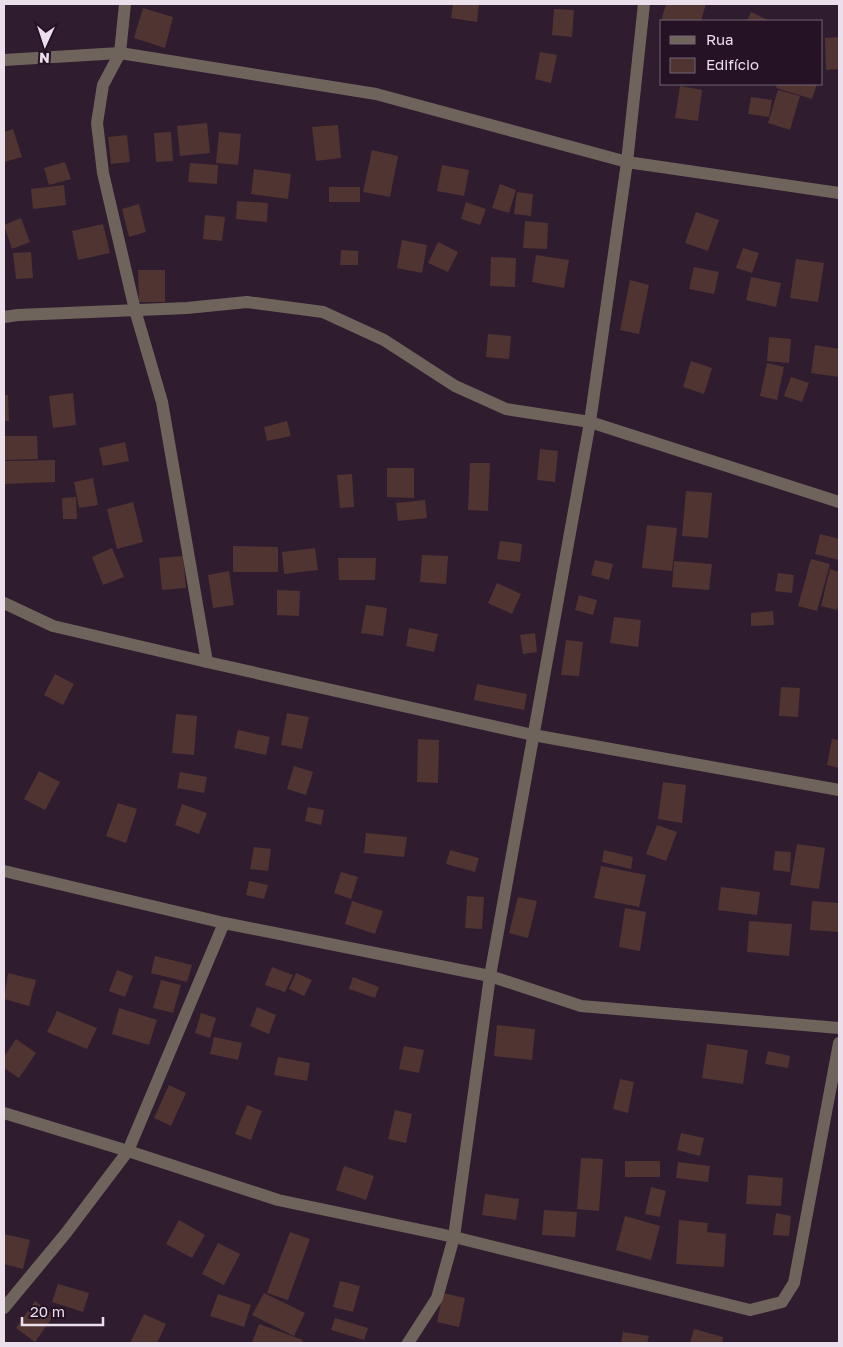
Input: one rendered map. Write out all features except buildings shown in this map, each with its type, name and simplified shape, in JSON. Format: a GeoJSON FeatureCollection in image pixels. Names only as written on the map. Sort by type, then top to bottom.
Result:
{"type":"FeatureCollection","features":[{"type":"Feature","properties":{"kind":"street"},"geometry":{"type":"LineString","coordinates":[[125,4],[120,53],[103,85],[98,123],[103,173],[135,310],[162,402],[208,662]]}},
{"type":"Feature","properties":{"kind":"street"},"geometry":{"type":"LineString","coordinates":[[408,1343],[436,1298],[454,1237],[490,976],[590,422],[627,162],[644,4]]}},
{"type":"Feature","properties":{"kind":"street"},"geometry":{"type":"LineString","coordinates":[[4,60],[120,53],[376,94],[627,162],[839,192]]}},
{"type":"Feature","properties":{"kind":"street"},"geometry":{"type":"LineString","coordinates":[[4,318],[18,315],[135,310],[247,302],[323,312],[384,340],[455,386],[506,409],[590,422],[839,502]]}},
{"type":"Feature","properties":{"kind":"street"},"geometry":{"type":"LineString","coordinates":[[4,604],[53,626],[532,735],[839,790]]}},
{"type":"Feature","properties":{"kind":"street"},"geometry":{"type":"LineString","coordinates":[[4,871],[224,923],[490,976],[581,1006],[839,1028]]}},
{"type":"Feature","properties":{"kind":"street"},"geometry":{"type":"LineString","coordinates":[[4,1308],[66,1233],[128,1151],[224,923]]}},
{"type":"Feature","properties":{"kind":"street"},"geometry":{"type":"LineString","coordinates":[[4,1114],[128,1151],[278,1200],[454,1237],[750,1310],[782,1302],[794,1283],[839,1043]]}}]}
